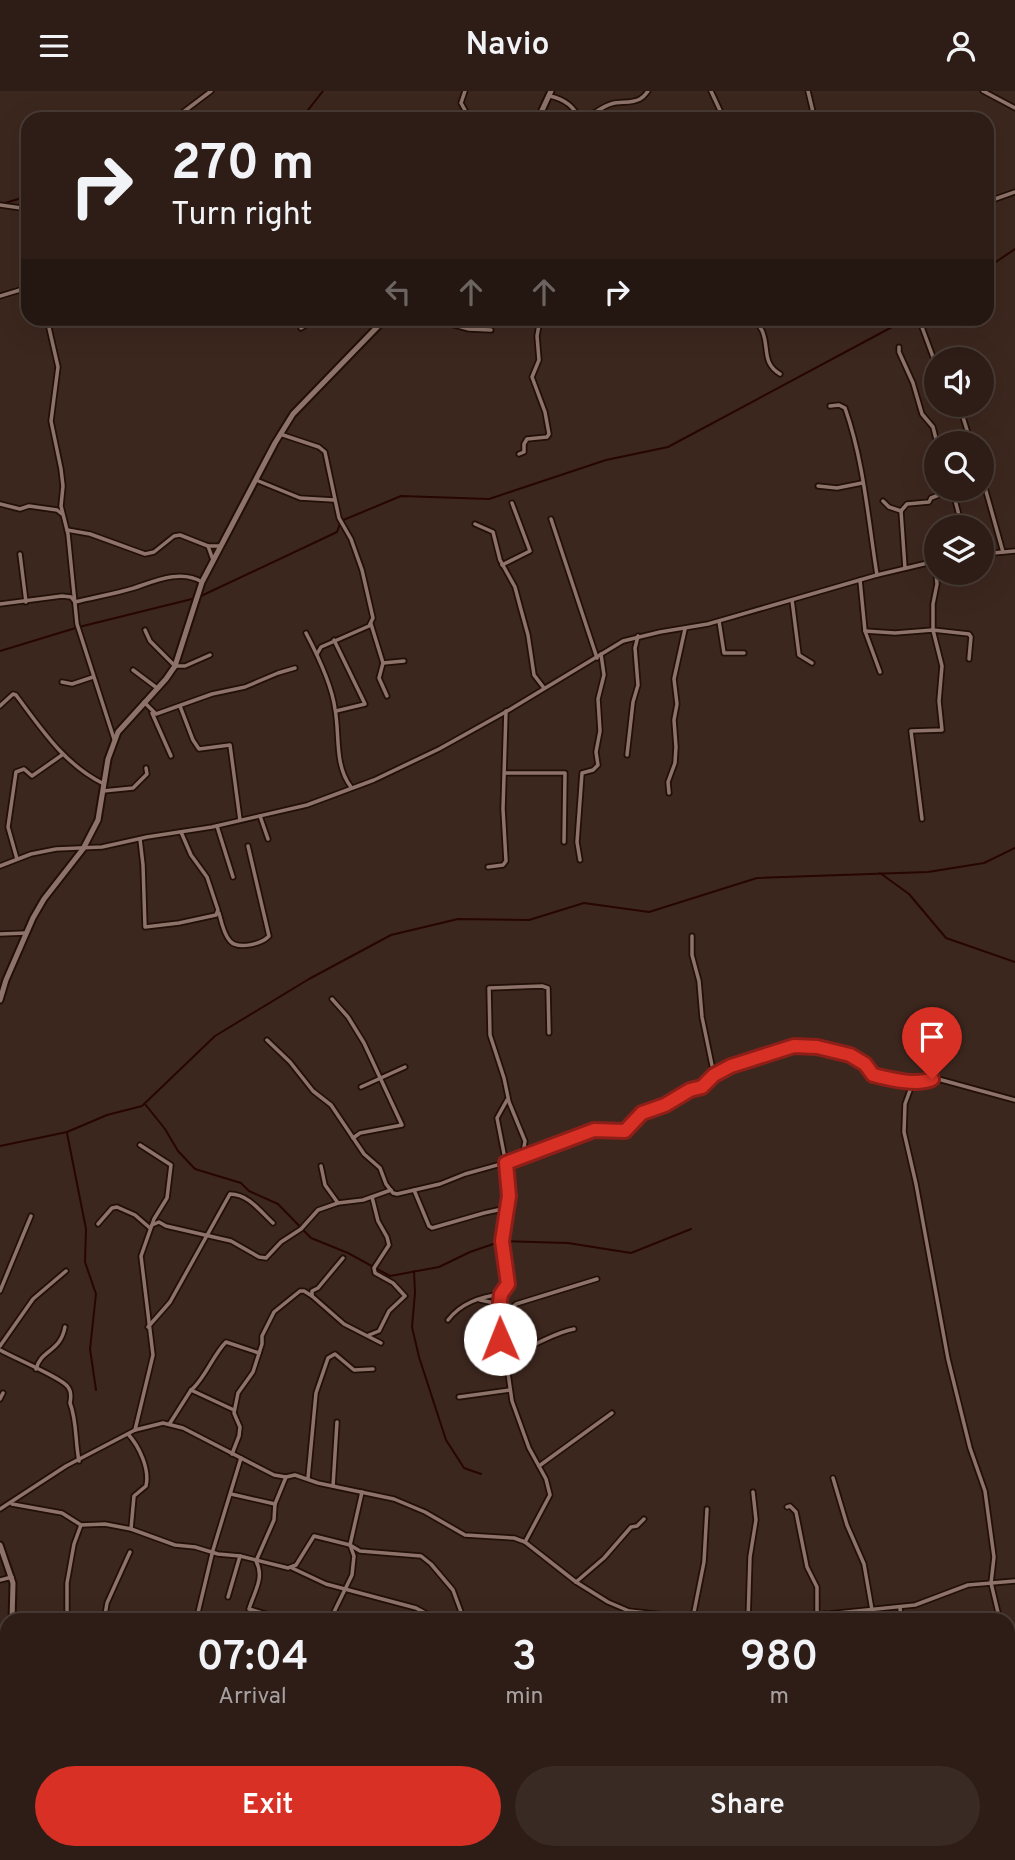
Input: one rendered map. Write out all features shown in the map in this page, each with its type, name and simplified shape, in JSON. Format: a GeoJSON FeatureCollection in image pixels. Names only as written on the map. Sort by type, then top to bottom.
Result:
{"type":"FeatureCollection","features":[{"type":"Feature","properties":{"kind":"main road"},"geometry":{"type":"LineString","coordinates":[[542,112],[551,93]]}},
{"type":"Feature","properties":{"kind":"main road"},"geometry":{"type":"LineString","coordinates":[[0,1000],[33,918],[44,899],[83,849],[98,820],[114,739],[126,720],[158,688],[174,666],[202,582],[280,434],[315,389],[379,326]]}},
{"type":"Feature","properties":{"kind":"main road"},"geometry":{"type":"LineString","coordinates":[[0,1545],[12,1577],[13,1613]]}},
{"type":"Feature","properties":{"kind":"street"},"geometry":{"type":"LineString","coordinates":[[183,112],[211,91]]}},
{"type":"Feature","properties":{"kind":"street"},"geometry":{"type":"LineString","coordinates":[[465,91],[461,103],[466,112]]}},
{"type":"Feature","properties":{"kind":"street"},"geometry":{"type":"LineString","coordinates":[[598,112],[608,105],[643,98],[648,91]]}},
{"type":"Feature","properties":{"kind":"street"},"geometry":{"type":"LineString","coordinates":[[711,91],[721,112]]}},
{"type":"Feature","properties":{"kind":"street"},"geometry":{"type":"LineString","coordinates":[[808,91],[813,112]]}},
{"type":"Feature","properties":{"kind":"street"},"geometry":{"type":"LineString","coordinates":[[983,91],[1015,108]]}},
{"type":"Feature","properties":{"kind":"street"},"geometry":{"type":"LineString","coordinates":[[551,93],[572,107],[575,112]]}},
{"type":"Feature","properties":{"kind":"street"},"geometry":{"type":"LineString","coordinates":[[994,200],[1015,192]]}},
{"type":"Feature","properties":{"kind":"street"},"geometry":{"type":"LineString","coordinates":[[0,205],[21,208]]}},
{"type":"Feature","properties":{"kind":"street"},"geometry":{"type":"LineString","coordinates":[[0,296],[21,290]]}},
{"type":"Feature","properties":{"kind":"street"},"geometry":{"type":"LineString","coordinates":[[49,326],[58,363],[51,421],[62,479],[62,514],[67,530],[77,624],[114,739]]}},
{"type":"Feature","properties":{"kind":"street"},"geometry":{"type":"LineString","coordinates":[[456,326],[491,330]]}},
{"type":"Feature","properties":{"kind":"street"},"geometry":{"type":"LineString","coordinates":[[519,454],[524,452],[527,439],[547,437],[549,434],[532,377],[539,362],[539,326]]}},
{"type":"Feature","properties":{"kind":"street"},"geometry":{"type":"LineString","coordinates":[[758,326],[763,333],[767,359],[780,374]]}},
{"type":"Feature","properties":{"kind":"street"},"geometry":{"type":"LineString","coordinates":[[922,326],[929,347]]}},
{"type":"Feature","properties":{"kind":"street"},"geometry":{"type":"LineString","coordinates":[[899,347],[913,383],[916,401],[934,431]]}},
{"type":"Feature","properties":{"kind":"street"},"geometry":{"type":"LineString","coordinates":[[830,406],[839,405],[845,408],[863,468],[862,484],[877,575]]}},
{"type":"Feature","properties":{"kind":"street"},"geometry":{"type":"LineString","coordinates":[[280,434],[319,446],[326,452],[339,518],[351,539],[362,571],[373,618],[371,624],[383,663],[379,678],[387,696]]}},
{"type":"Feature","properties":{"kind":"street"},"geometry":{"type":"LineString","coordinates":[[255,480],[300,498],[334,500]]}},
{"type":"Feature","properties":{"kind":"street"},"geometry":{"type":"LineString","coordinates":[[818,486],[837,488],[862,484]]}},
{"type":"Feature","properties":{"kind":"street"},"geometry":{"type":"LineString","coordinates":[[883,501],[889,507],[901,511]]}},
{"type":"Feature","properties":{"kind":"street"},"geometry":{"type":"LineString","coordinates":[[905,568],[901,511],[908,504],[930,501]]}},
{"type":"Feature","properties":{"kind":"street"},"geometry":{"type":"LineString","coordinates":[[989,501],[1003,552]]}},
{"type":"Feature","properties":{"kind":"street"},"geometry":{"type":"LineString","coordinates":[[502,565],[530,551],[512,503]]}},
{"type":"Feature","properties":{"kind":"street"},"geometry":{"type":"LineString","coordinates":[[0,504],[20,509],[29,506],[57,510],[62,514]]}},
{"type":"Feature","properties":{"kind":"street"},"geometry":{"type":"LineString","coordinates":[[551,519],[604,675],[598,699],[598,765],[593,770],[582,773],[577,842],[580,860]]}},
{"type":"Feature","properties":{"kind":"street"},"geometry":{"type":"LineString","coordinates":[[475,524],[493,532],[502,565],[515,587],[528,635],[534,675],[544,688]]}},
{"type":"Feature","properties":{"kind":"street"},"geometry":{"type":"LineString","coordinates":[[67,530],[90,534],[145,554],[154,552],[174,536],[180,535],[208,545],[220,546]]}},
{"type":"Feature","properties":{"kind":"street"},"geometry":{"type":"LineString","coordinates":[[208,545],[213,560]]}},
{"type":"Feature","properties":{"kind":"street"},"geometry":{"type":"LineString","coordinates":[[994,553],[1015,551]]}},
{"type":"Feature","properties":{"kind":"street"},"geometry":{"type":"LineString","coordinates":[[20,554],[26,602]]}},
{"type":"Feature","properties":{"kind":"street"},"geometry":{"type":"LineString","coordinates":[[0,866],[56,849],[83,849],[217,826],[307,805],[407,765],[506,711],[615,645],[638,636],[719,621],[924,564]]}},
{"type":"Feature","properties":{"kind":"street"},"geometry":{"type":"LineString","coordinates":[[75,601],[157,580],[193,577],[202,582]]}},
{"type":"Feature","properties":{"kind":"street"},"geometry":{"type":"LineString","coordinates":[[860,580],[865,631],[880,672]]}},
{"type":"Feature","properties":{"kind":"street"},"geometry":{"type":"LineString","coordinates":[[922,820],[911,731],[942,730],[939,701],[942,666],[933,630],[933,604],[937,585]]}},
{"type":"Feature","properties":{"kind":"street"},"geometry":{"type":"LineString","coordinates":[[0,604],[62,596],[71,597],[75,601]]}},
{"type":"Feature","properties":{"kind":"street"},"geometry":{"type":"LineString","coordinates":[[792,600],[799,655],[812,663]]}},
{"type":"Feature","properties":{"kind":"street"},"geometry":{"type":"LineString","coordinates":[[719,621],[724,653],[744,653]]}},
{"type":"Feature","properties":{"kind":"street"},"geometry":{"type":"LineString","coordinates":[[317,654],[321,647],[371,624]]}},
{"type":"Feature","properties":{"kind":"street"},"geometry":{"type":"LineString","coordinates":[[669,793],[668,782],[675,763],[676,747],[674,720],[677,704],[674,682],[685,629]]}},
{"type":"Feature","properties":{"kind":"street"},"geometry":{"type":"LineString","coordinates":[[145,630],[150,641],[174,666],[185,666],[211,655]]}},
{"type":"Feature","properties":{"kind":"street"},"geometry":{"type":"LineString","coordinates":[[865,631],[895,633],[933,630],[970,634],[969,659]]}},
{"type":"Feature","properties":{"kind":"street"},"geometry":{"type":"LineString","coordinates":[[306,633],[317,654],[336,711],[342,771],[351,787]]}},
{"type":"Feature","properties":{"kind":"street"},"geometry":{"type":"LineString","coordinates":[[628,755],[633,702],[638,685],[635,647],[638,636]]}},
{"type":"Feature","properties":{"kind":"street"},"geometry":{"type":"LineString","coordinates":[[334,640],[365,704],[336,711]]}},
{"type":"Feature","properties":{"kind":"street"},"geometry":{"type":"LineString","coordinates":[[383,663],[404,661]]}},
{"type":"Feature","properties":{"kind":"street"},"geometry":{"type":"LineString","coordinates":[[152,713],[245,687],[295,668]]}},
{"type":"Feature","properties":{"kind":"street"},"geometry":{"type":"LineString","coordinates":[[134,670],[158,688]]}},
{"type":"Feature","properties":{"kind":"street"},"geometry":{"type":"LineString","coordinates":[[62,681],[72,684],[93,677]]}},
{"type":"Feature","properties":{"kind":"street"},"geometry":{"type":"LineString","coordinates":[[0,706],[13,694],[16,695],[62,755],[104,787],[135,787],[147,774],[146,768]]}},
{"type":"Feature","properties":{"kind":"street"},"geometry":{"type":"LineString","coordinates":[[144,702],[152,713],[171,756]]}},
{"type":"Feature","properties":{"kind":"street"},"geometry":{"type":"LineString","coordinates":[[180,705],[199,749],[230,745],[240,820]]}},
{"type":"Feature","properties":{"kind":"street"},"geometry":{"type":"LineString","coordinates":[[488,867],[503,865],[506,861],[503,809],[506,711]]}},
{"type":"Feature","properties":{"kind":"street"},"geometry":{"type":"LineString","coordinates":[[17,859],[8,827],[16,772],[24,769],[32,776],[62,755]]}},
{"type":"Feature","properties":{"kind":"street"},"geometry":{"type":"LineString","coordinates":[[505,773],[565,773],[564,842]]}},
{"type":"Feature","properties":{"kind":"street"},"geometry":{"type":"LineString","coordinates":[[260,816],[268,839]]}},
{"type":"Feature","properties":{"kind":"street"},"geometry":{"type":"LineString","coordinates":[[217,826],[233,877]]}},
{"type":"Feature","properties":{"kind":"street"},"geometry":{"type":"LineString","coordinates":[[181,832],[191,855],[207,877],[229,941],[236,945],[261,942],[269,936],[248,846]]}},
{"type":"Feature","properties":{"kind":"street"},"geometry":{"type":"LineString","coordinates":[[140,838],[144,865],[145,927],[179,923],[218,912]]}},
{"type":"Feature","properties":{"kind":"street"},"geometry":{"type":"LineString","coordinates":[[0,935],[27,933]]}},
{"type":"Feature","properties":{"kind":"street"},"geometry":{"type":"LineString","coordinates":[[692,936],[692,955],[699,981],[702,1017],[714,1075]]}},
{"type":"Feature","properties":{"kind":"street"},"geometry":{"type":"LineString","coordinates":[[521,1157],[525,1141],[508,1099],[490,1035],[488,989],[548,988],[549,1033]]}},
{"type":"Feature","properties":{"kind":"street"},"geometry":{"type":"LineString","coordinates":[[332,999],[348,1017],[364,1043],[379,1079],[401,1118],[402,1125],[360,1133],[353,1138]]}},
{"type":"Feature","properties":{"kind":"street"},"geometry":{"type":"LineString","coordinates":[[267,1040],[290,1062],[313,1091],[331,1105],[368,1158],[380,1168],[391,1190],[397,1194],[506,1163],[594,1130],[625,1131],[642,1113],[702,1087],[714,1075],[746,1060],[801,1044],[850,1055],[865,1064],[873,1075],[924,1083],[938,1079],[1015,1100]]}},
{"type":"Feature","properties":{"kind":"street"},"geometry":{"type":"LineString","coordinates":[[361,1087],[405,1067]]}},
{"type":"Feature","properties":{"kind":"street"},"geometry":{"type":"LineString","coordinates":[[913,1082],[905,1104],[904,1132],[948,1359],[970,1448],[985,1491],[994,1557],[991,1583],[998,1613]]}},
{"type":"Feature","properties":{"kind":"street"},"geometry":{"type":"LineString","coordinates":[[508,1099],[497,1118],[506,1163],[508,1208],[502,1241],[508,1284],[501,1294],[499,1334],[516,1413],[546,1479],[550,1498],[525,1542]]}},
{"type":"Feature","properties":{"kind":"street"},"geometry":{"type":"LineString","coordinates":[[135,1430],[153,1355],[141,1256],[150,1227],[167,1198],[171,1165],[140,1145]]}},
{"type":"Feature","properties":{"kind":"street"},"geometry":{"type":"LineString","coordinates":[[321,1165],[324,1185],[338,1203]]}},
{"type":"Feature","properties":{"kind":"street"},"geometry":{"type":"LineString","coordinates":[[150,1227],[159,1222],[166,1226],[207,1234],[231,1241],[266,1258],[318,1210],[391,1190]]}},
{"type":"Feature","properties":{"kind":"street"},"geometry":{"type":"LineString","coordinates":[[414,1190],[432,1228],[508,1208]]}},
{"type":"Feature","properties":{"kind":"street"},"geometry":{"type":"LineString","coordinates":[[148,1327],[170,1302],[231,1193],[254,1203],[273,1223]]}},
{"type":"Feature","properties":{"kind":"street"},"geometry":{"type":"LineString","coordinates":[[369,1335],[379,1331],[389,1311],[405,1296],[393,1283],[375,1273],[374,1268],[388,1245],[372,1197]]}},
{"type":"Feature","properties":{"kind":"street"},"geometry":{"type":"LineString","coordinates":[[98,1224],[112,1208],[117,1207],[135,1215],[150,1227]]}},
{"type":"Feature","properties":{"kind":"street"},"geometry":{"type":"LineString","coordinates":[[0,1291],[32,1216]]}},
{"type":"Feature","properties":{"kind":"street"},"geometry":{"type":"LineString","coordinates":[[312,1297],[312,1291],[318,1288],[343,1258]]}},
{"type":"Feature","properties":{"kind":"street"},"geometry":{"type":"LineString","coordinates":[[66,1271],[33,1300],[2,1339],[0,1348],[68,1387],[76,1422],[75,1440],[79,1461]]}},
{"type":"Feature","properties":{"kind":"street"},"geometry":{"type":"LineString","coordinates":[[499,1322],[516,1304],[597,1279]]}},
{"type":"Feature","properties":{"kind":"street"},"geometry":{"type":"LineString","coordinates":[[232,1454],[240,1427],[234,1410],[238,1393],[253,1372],[262,1336],[276,1309],[300,1291],[312,1297],[344,1324],[381,1343]]}},
{"type":"Feature","properties":{"kind":"street"},"geometry":{"type":"LineString","coordinates":[[448,1320],[461,1306],[501,1294]]}},
{"type":"Feature","properties":{"kind":"street"},"geometry":{"type":"LineString","coordinates":[[478,1299],[494,1303],[499,1310]]}},
{"type":"Feature","properties":{"kind":"street"},"geometry":{"type":"LineString","coordinates":[[36,1369],[38,1361],[61,1342],[65,1327]]}},
{"type":"Feature","properties":{"kind":"street"},"geometry":{"type":"LineString","coordinates":[[505,1353],[524,1349],[560,1331],[574,1329]]}},
{"type":"Feature","properties":{"kind":"street"},"geometry":{"type":"LineString","coordinates":[[170,1423],[226,1342],[259,1353]]}},
{"type":"Feature","properties":{"kind":"street"},"geometry":{"type":"LineString","coordinates":[[308,1478],[316,1392],[328,1358],[335,1354],[355,1370],[373,1369]]}},
{"type":"Feature","properties":{"kind":"street"},"geometry":{"type":"LineString","coordinates":[[191,1390],[234,1410]]}},
{"type":"Feature","properties":{"kind":"street"},"geometry":{"type":"LineString","coordinates":[[460,1397],[510,1390]]}},
{"type":"Feature","properties":{"kind":"street"},"geometry":{"type":"LineString","coordinates":[[0,1399],[3,1393]]}},
{"type":"Feature","properties":{"kind":"street"},"geometry":{"type":"LineString","coordinates":[[539,1466],[611,1413]]}},
{"type":"Feature","properties":{"kind":"street"},"geometry":{"type":"LineString","coordinates":[[333,1486],[337,1422]]}},
{"type":"Feature","properties":{"kind":"street"},"geometry":{"type":"LineString","coordinates":[[0,1509],[66,1467],[135,1430],[170,1423],[274,1475],[295,1475],[409,1505],[464,1535],[514,1538],[525,1542],[576,1582],[619,1608],[640,1613]]}},
{"type":"Feature","properties":{"kind":"street"},"geometry":{"type":"LineString","coordinates":[[128,1434],[143,1458],[148,1477],[146,1486],[134,1496],[131,1529]]}},
{"type":"Feature","properties":{"kind":"street"},"geometry":{"type":"LineString","coordinates":[[198,1613],[241,1458]]}},
{"type":"Feature","properties":{"kind":"street"},"geometry":{"type":"LineString","coordinates":[[256,1561],[274,1520],[275,1504],[286,1477]]}},
{"type":"Feature","properties":{"kind":"street"},"geometry":{"type":"LineString","coordinates":[[833,1478],[847,1525],[864,1564],[872,1611]]}},
{"type":"Feature","properties":{"kind":"street"},"geometry":{"type":"LineString","coordinates":[[334,1613],[347,1588],[354,1556],[350,1545],[362,1492]]}},
{"type":"Feature","properties":{"kind":"street"},"geometry":{"type":"LineString","coordinates":[[748,1613],[750,1557],[756,1520],[753,1492]]}},
{"type":"Feature","properties":{"kind":"street"},"geometry":{"type":"LineString","coordinates":[[231,1494],[275,1504]]}},
{"type":"Feature","properties":{"kind":"street"},"geometry":{"type":"LineString","coordinates":[[10,1503],[62,1513],[81,1525],[105,1524],[131,1529],[165,1543],[292,1568],[326,1584],[426,1613]]}},
{"type":"Feature","properties":{"kind":"street"},"geometry":{"type":"LineString","coordinates":[[788,1507],[796,1512],[807,1567],[817,1587],[817,1613]]}},
{"type":"Feature","properties":{"kind":"street"},"geometry":{"type":"LineString","coordinates":[[694,1613],[704,1562],[707,1509]]}},
{"type":"Feature","properties":{"kind":"street"},"geometry":{"type":"LineString","coordinates":[[576,1582],[618,1544],[631,1527],[637,1526],[644,1519]]}},
{"type":"Feature","properties":{"kind":"street"},"geometry":{"type":"LineString","coordinates":[[67,1613],[67,1583],[74,1544],[81,1525]]}},
{"type":"Feature","properties":{"kind":"street"},"geometry":{"type":"LineString","coordinates":[[292,1568],[314,1536],[350,1545],[360,1551],[421,1556],[453,1590],[461,1613]]}},
{"type":"Feature","properties":{"kind":"street"},"geometry":{"type":"LineString","coordinates":[[105,1613],[107,1603],[130,1552]]}},
{"type":"Feature","properties":{"kind":"street"},"geometry":{"type":"LineString","coordinates":[[229,1597],[240,1556]]}},
{"type":"Feature","properties":{"kind":"street"},"geometry":{"type":"LineString","coordinates":[[256,1561],[260,1569],[259,1583],[249,1609],[263,1613]]}},
{"type":"Feature","properties":{"kind":"street"},"geometry":{"type":"LineString","coordinates":[[0,1580],[12,1577]]}},
{"type":"Feature","properties":{"kind":"street"},"geometry":{"type":"LineString","coordinates":[[840,1613],[923,1603],[964,1586],[1015,1581]]}},
{"type":"Feature","properties":{"kind":"street"},"geometry":{"type":"LineString","coordinates":[[900,1607],[900,1613]]}},
{"type":"Feature","properties":{"kind":"waterway"},"geometry":{"type":"LineString","coordinates":[[306,112],[323,91]]}},
{"type":"Feature","properties":{"kind":"waterway"},"geometry":{"type":"LineString","coordinates":[[2,204],[21,198]]}},
{"type":"Feature","properties":{"kind":"waterway"},"geometry":{"type":"LineString","coordinates":[[994,263],[1015,249]]}},
{"type":"Feature","properties":{"kind":"waterway"},"geometry":{"type":"LineString","coordinates":[[201,596],[337,532],[341,521],[401,496],[489,499],[606,460],[668,447],[894,326]]}},
{"type":"Feature","properties":{"kind":"waterway"},"geometry":{"type":"LineString","coordinates":[[0,651],[79,627],[196,598]]}},
{"type":"Feature","properties":{"kind":"waterway"},"geometry":{"type":"LineString","coordinates":[[0,1146],[67,1132],[107,1115],[142,1106],[215,1036],[309,979],[391,935],[458,919],[529,920],[584,903],[649,912],[757,878],[928,872],[984,863],[1015,848]]}},
{"type":"Feature","properties":{"kind":"waterway"},"geometry":{"type":"LineString","coordinates":[[880,873],[909,894],[946,938],[1015,962]]}},
{"type":"Feature","properties":{"kind":"waterway"},"geometry":{"type":"LineString","coordinates":[[145,1104],[178,1151],[195,1169],[241,1183],[249,1191],[278,1204],[311,1238],[348,1253],[390,1276],[439,1267],[502,1241],[568,1243],[631,1253],[691,1229]]}},
{"type":"Feature","properties":{"kind":"waterway"},"geometry":{"type":"LineString","coordinates":[[67,1133],[86,1229],[85,1262],[96,1294],[90,1349],[96,1390]]}},
{"type":"Feature","properties":{"kind":"waterway"},"geometry":{"type":"LineString","coordinates":[[414,1271],[412,1327],[446,1440],[464,1468],[481,1474]]}},
{"type":"Feature","properties":{"kind":"route"},"geometry":{"type":"LineString","coordinates":[[500,1339],[498,1329],[501,1294],[508,1284],[502,1241],[509,1196],[506,1163],[594,1130],[625,1131],[642,1113],[702,1087],[714,1075],[731,1066],[801,1044],[850,1055],[865,1064],[873,1075],[924,1083],[932,1079]]}}]}
